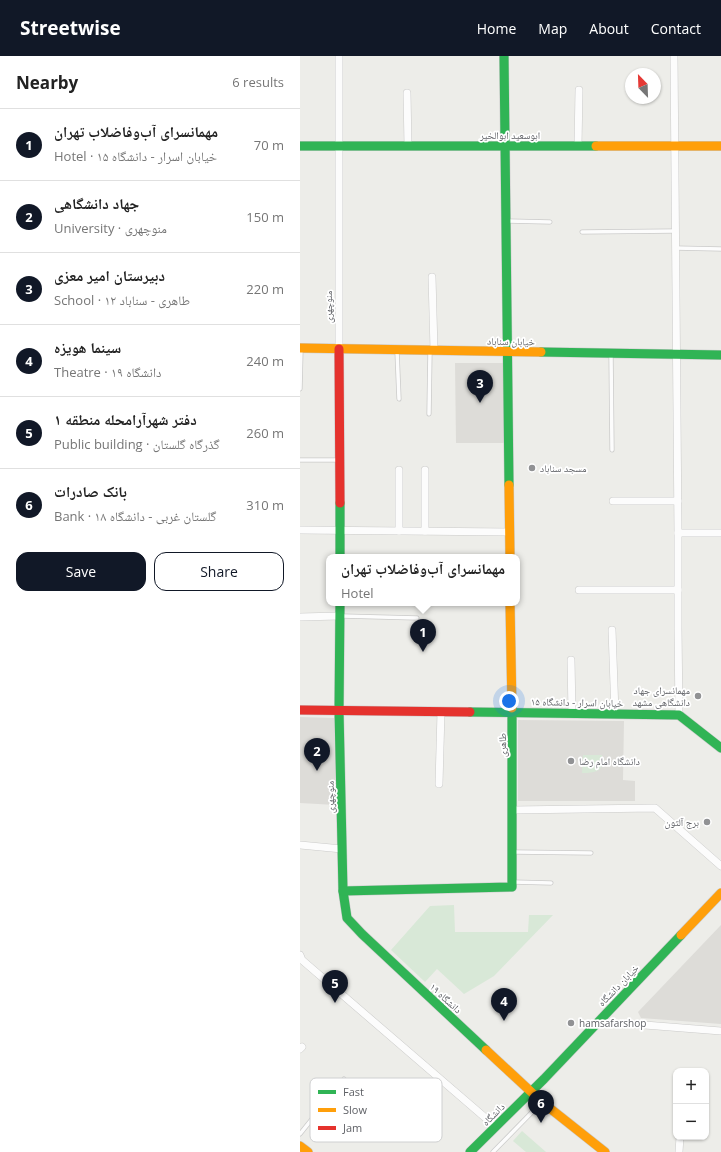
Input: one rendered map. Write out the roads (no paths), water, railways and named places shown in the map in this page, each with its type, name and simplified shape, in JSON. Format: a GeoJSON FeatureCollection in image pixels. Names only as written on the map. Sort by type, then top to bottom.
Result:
{"type":"FeatureCollection","features":[{"type":"Feature","properties":{"kind":"street","name":"منوچهری"},"geometry":{"type":"LineString","coordinates":[[339,56],[340,554]]}},
{"type":"Feature","properties":{"kind":"street"},"geometry":{"type":"LineString","coordinates":[[504,56],[510,554]]}},
{"type":"Feature","properties":{"kind":"street"},"geometry":{"type":"LineString","coordinates":[[674,56],[679,714],[721,748]]}},
{"type":"Feature","properties":{"kind":"street"},"geometry":{"type":"LineString","coordinates":[[578,146],[579,90]]}},
{"type":"Feature","properties":{"kind":"street"},"geometry":{"type":"LineString","coordinates":[[407,93],[408,146]]}},
{"type":"Feature","properties":{"kind":"street","name":"ابوسعید ابوالخیر"},"geometry":{"type":"LineString","coordinates":[[300,146],[721,146]]}},
{"type":"Feature","properties":{"kind":"street"},"geometry":{"type":"LineString","coordinates":[[432,277],[432,350]]}},
{"type":"Feature","properties":{"kind":"street","name":"خیابان سناباد"},"geometry":{"type":"LineString","coordinates":[[301,348],[721,355]]}},
{"type":"Feature","properties":{"kind":"street"},"geometry":{"type":"LineString","coordinates":[[399,470],[399,531]]}},
{"type":"Feature","properties":{"kind":"street"},"geometry":{"type":"LineString","coordinates":[[425,470],[425,531]]}},
{"type":"Feature","properties":{"kind":"street"},"geometry":{"type":"LineString","coordinates":[[613,501],[678,501]]}},
{"type":"Feature","properties":{"kind":"street"},"geometry":{"type":"LineString","coordinates":[[300,530],[509,532]]}},
{"type":"Feature","properties":{"kind":"street"},"geometry":{"type":"LineString","coordinates":[[678,532],[721,533]]}},
{"type":"Feature","properties":{"kind":"street"},"geometry":{"type":"LineString","coordinates":[[579,590],[678,590]]}},
{"type":"Feature","properties":{"kind":"street","name":"منوچهری"},"geometry":{"type":"LineString","coordinates":[[340,606],[339,711],[342,849],[343,891],[347,918]]}},
{"type":"Feature","properties":{"kind":"street","name":"طاهری"},"geometry":{"type":"LineString","coordinates":[[510,606],[513,712],[512,884]]}},
{"type":"Feature","properties":{"kind":"street"},"geometry":{"type":"LineString","coordinates":[[300,617],[340,616]]}},
{"type":"Feature","properties":{"kind":"street"},"geometry":{"type":"LineString","coordinates":[[612,630],[615,713]]}},
{"type":"Feature","properties":{"kind":"street"},"geometry":{"type":"LineString","coordinates":[[571,660],[572,713]]}},
{"type":"Feature","properties":{"kind":"street","name":"خیابان اسرار - دانشگاه ۱۵"},"geometry":{"type":"LineString","coordinates":[[300,710],[679,714]]}},
{"type":"Feature","properties":{"kind":"street"},"geometry":{"type":"LineString","coordinates":[[439,784],[441,712]]}},
{"type":"Feature","properties":{"kind":"street"},"geometry":{"type":"LineString","coordinates":[[513,810],[656,808],[721,866]]}},
{"type":"Feature","properties":{"kind":"street"},"geometry":{"type":"LineString","coordinates":[[300,845],[342,849]]}},
{"type":"Feature","properties":{"kind":"street"},"geometry":{"type":"LineString","coordinates":[[343,891],[512,884]]}},
{"type":"Feature","properties":{"kind":"street","name":"خیابان دانشگاه"},"geometry":{"type":"LineString","coordinates":[[531,1092],[721,893]]}},
{"type":"Feature","properties":{"kind":"street","name":"دانشگاه ۱۹"},"geometry":{"type":"LineString","coordinates":[[347,918],[362,934],[542,1102],[605,1152]]}},
{"type":"Feature","properties":{"kind":"street"},"geometry":{"type":"LineString","coordinates":[[300,956],[302,960],[439,1078]]}},
{"type":"Feature","properties":{"kind":"street"},"geometry":{"type":"LineString","coordinates":[[632,1024],[721,1031]]}},
{"type":"Feature","properties":{"kind":"street"},"geometry":{"type":"LineString","coordinates":[[442,1081],[496,1127]]}},
{"type":"Feature","properties":{"kind":"street","name":"دانشگاه"},"geometry":{"type":"LineString","coordinates":[[470,1152],[531,1092]]}},
{"type":"Feature","properties":{"kind":"street"},"geometry":{"type":"LineString","coordinates":[[679,1152],[680,1140]]}},
{"type":"Feature","properties":{"kind":"street"},"geometry":{"type":"LineString","coordinates":[[300,1146],[308,1152]]}},
{"type":"Feature","properties":{"kind":"lane"},"geometry":{"type":"LineString","coordinates":[[507,221],[550,222]]}},
{"type":"Feature","properties":{"kind":"lane"},"geometry":{"type":"LineString","coordinates":[[582,232],[675,231]]}},
{"type":"Feature","properties":{"kind":"lane"},"geometry":{"type":"LineString","coordinates":[[675,248],[721,249]]}},
{"type":"Feature","properties":{"kind":"lane"},"geometry":{"type":"LineString","coordinates":[[300,389],[301,348]]}},
{"type":"Feature","properties":{"kind":"lane"},"geometry":{"type":"LineString","coordinates":[[397,350],[399,399]]}},
{"type":"Feature","properties":{"kind":"lane"},"geometry":{"type":"LineString","coordinates":[[429,414],[432,350]]}},
{"type":"Feature","properties":{"kind":"lane"},"geometry":{"type":"LineString","coordinates":[[611,353],[612,450]]}},
{"type":"Feature","properties":{"kind":"lane"},"geometry":{"type":"LineString","coordinates":[[300,460],[340,460]]}},
{"type":"Feature","properties":{"kind":"lane"},"geometry":{"type":"LineString","coordinates":[[340,616],[417,618]]}},
{"type":"Feature","properties":{"kind":"lane"},"geometry":{"type":"LineString","coordinates":[[512,852],[592,853]]}},
{"type":"Feature","properties":{"kind":"lane"},"geometry":{"type":"LineString","coordinates":[[512,884],[551,883]]}},
{"type":"Feature","properties":{"kind":"lane"},"geometry":{"type":"LineString","coordinates":[[493,1152],[542,1102]]}},
{"type":"Feature","properties":{"kind":"lane"},"geometry":{"type":"LineString","coordinates":[[300,1134],[310,1122]]}},
{"type":"Feature","properties":{"kind":"place","name":"دبیرستان امیر معزی"},"geometry":{"type":"Point","coordinates":[480,403]}},
{"type":"Feature","properties":{"kind":"place","name":"مسجد سناباد"},"geometry":{"type":"Point","coordinates":[532,468]}},
{"type":"Feature","properties":{"kind":"place","name":"مهمانسرای آب‌و‌فاضلاب تهران"},"geometry":{"type":"Point","coordinates":[423,652]}},
{"type":"Feature","properties":{"kind":"place","name":"مهمانسرای جهاد دانشگاهی مشهد"},"geometry":{"type":"Point","coordinates":[698,696]}},
{"type":"Feature","properties":{"kind":"place","name":"دانشگاه امام رضا"},"geometry":{"type":"Point","coordinates":[571,761]}},
{"type":"Feature","properties":{"kind":"place","name":"جهاد دانشگاهی"},"geometry":{"type":"Point","coordinates":[317,771]}},
{"type":"Feature","properties":{"kind":"place","name":"برج آلتون"},"geometry":{"type":"Point","coordinates":[707,822]}},
{"type":"Feature","properties":{"kind":"place","name":"دفتر شهرآرامحله منطقه ۱"},"geometry":{"type":"Point","coordinates":[335,1003]}},
{"type":"Feature","properties":{"kind":"place","name":"سینما هویزه"},"geometry":{"type":"Point","coordinates":[504,1021]}},
{"type":"Feature","properties":{"kind":"place","name":"hamsafarshop"},"geometry":{"type":"Point","coordinates":[571,1023]}},
{"type":"Feature","properties":{"kind":"place","name":"بانک صادرات"},"geometry":{"type":"Point","coordinates":[541,1123]}}]}
